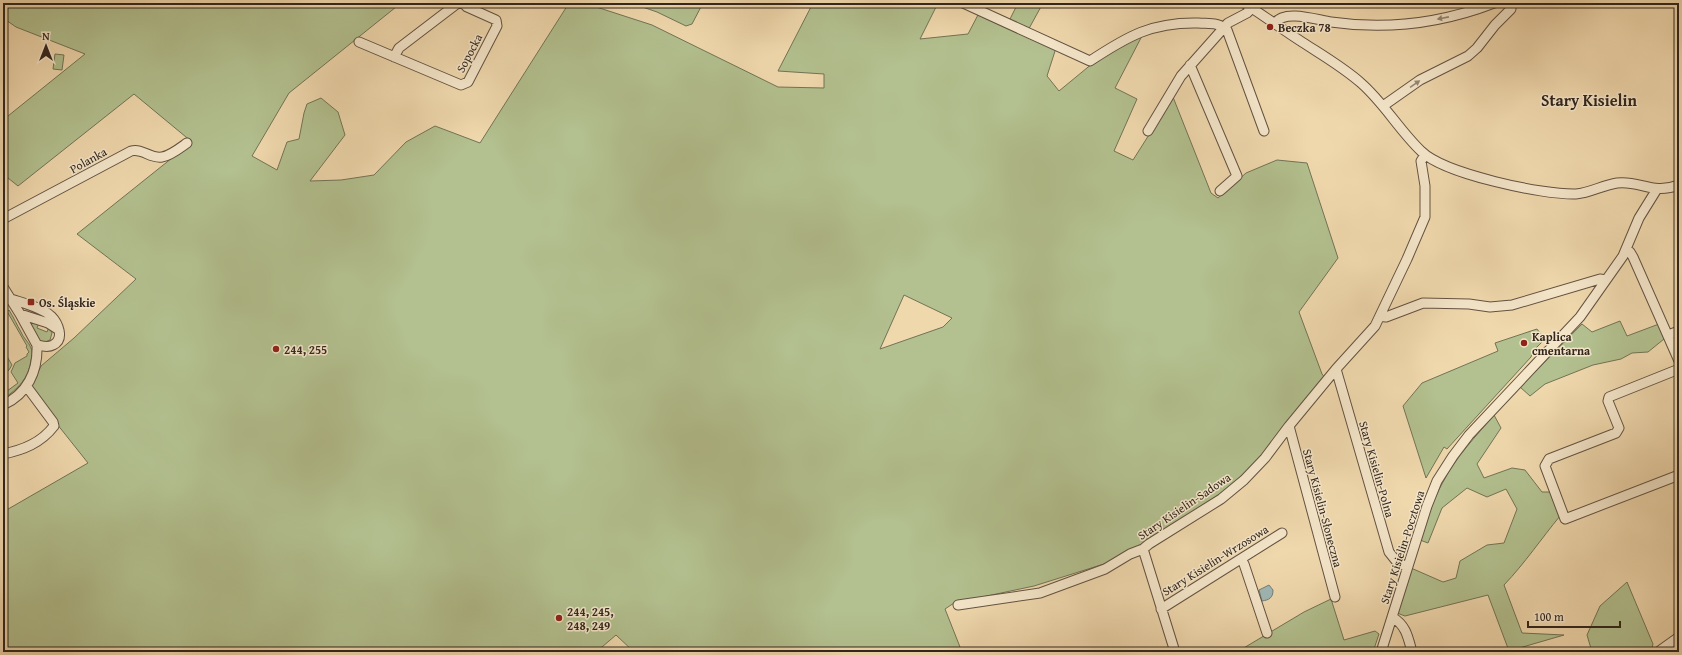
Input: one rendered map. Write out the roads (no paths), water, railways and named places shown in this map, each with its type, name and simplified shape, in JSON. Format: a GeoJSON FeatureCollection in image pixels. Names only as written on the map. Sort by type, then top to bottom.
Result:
{"type":"FeatureCollection","features":[{"type":"Feature","properties":{"kind":"street"},"geometry":{"type":"LineString","coordinates":[[394,57],[399,48],[458,3]]}},
{"type":"Feature","properties":{"kind":"street","name":"Sopocka"},"geometry":{"type":"LineString","coordinates":[[359,42],[461,85],[468,82],[497,26],[496,20],[467,7],[463,3]]}},
{"type":"Feature","properties":{"kind":"street"},"geometry":{"type":"LineString","coordinates":[[962,3],[1090,61],[1127,38],[1148,29],[1178,23],[1219,24],[1227,30],[1264,131]]}},
{"type":"Feature","properties":{"kind":"street"},"geometry":{"type":"LineString","coordinates":[[1275,24],[1277,20],[1285,17],[1304,17],[1331,22],[1395,26],[1452,16],[1494,3]]}},
{"type":"Feature","properties":{"kind":"street"},"geometry":{"type":"LineString","coordinates":[[1383,106],[1420,80],[1468,56],[1477,48],[1495,25],[1511,9],[1511,3]]}},
{"type":"Feature","properties":{"kind":"street"},"geometry":{"type":"LineString","coordinates":[[1148,131],[1179,80],[1190,65],[1224,27],[1233,20],[1247,13],[1248,5],[1352,75],[1383,106],[1425,155],[1444,165],[1474,176],[1545,191],[1576,194],[1621,183],[1657,189],[1679,184]]}},
{"type":"Feature","properties":{"kind":"street"},"geometry":{"type":"LineString","coordinates":[[1190,65],[1237,176],[1220,190]]}},
{"type":"Feature","properties":{"kind":"street","name":"Polanka"},"geometry":{"type":"LineString","coordinates":[[3,219],[131,151],[141,150],[157,157],[162,157],[167,156],[187,143]]}},
{"type":"Feature","properties":{"kind":"street","name":"Stary Kisielin-Sadowa"},"geometry":{"type":"LineString","coordinates":[[958,605],[1040,593],[1105,569],[1130,554],[1143,549],[1220,499],[1235,487],[1265,458],[1336,369],[1375,326],[1425,217],[1425,186],[1421,161],[1425,155]]}},
{"type":"Feature","properties":{"kind":"street","name":"Stary Kisielin-Pocztowa"},"geometry":{"type":"LineString","coordinates":[[1381,652],[1426,506],[1438,481],[1453,456],[1474,430],[1580,317],[1627,250],[1639,218],[1657,189]]}},
{"type":"Feature","properties":{"kind":"street"},"geometry":{"type":"LineString","coordinates":[[1627,250],[1633,257],[1679,361]]}},
{"type":"Feature","properties":{"kind":"street"},"geometry":{"type":"LineString","coordinates":[[1380,316],[1386,317],[1423,303],[1469,304],[1490,307],[1512,304],[1600,279],[1606,280]]}},
{"type":"Feature","properties":{"kind":"street"},"geometry":{"type":"LineString","coordinates":[[3,287],[37,345],[35,369],[27,387],[12,401],[3,405]]}},
{"type":"Feature","properties":{"kind":"street"},"geometry":{"type":"LineString","coordinates":[[16,307],[40,310],[46,313],[54,320],[60,330],[57,341],[53,345],[47,347],[37,345]]}},
{"type":"Feature","properties":{"kind":"street"},"geometry":{"type":"LineString","coordinates":[[16,307],[60,330]]}},
{"type":"Feature","properties":{"kind":"street"},"geometry":{"type":"LineString","coordinates":[[1668,336],[1679,331]]}},
{"type":"Feature","properties":{"kind":"street"},"geometry":{"type":"LineString","coordinates":[[1679,368],[1609,397],[1608,401],[1618,428],[1616,433],[1548,459],[1545,466],[1565,519],[1679,474]]}},
{"type":"Feature","properties":{"kind":"street","name":"Stary Kisielin-Polna"},"geometry":{"type":"LineString","coordinates":[[1336,369],[1389,552],[1397,562],[1407,567]]}},
{"type":"Feature","properties":{"kind":"street"},"geometry":{"type":"LineString","coordinates":[[3,454],[16,452],[34,444],[54,426],[53,422],[27,387]]}},
{"type":"Feature","properties":{"kind":"street","name":"Stary Kisielin-Słoneczna"},"geometry":{"type":"LineString","coordinates":[[1289,426],[1335,597]]}},
{"type":"Feature","properties":{"kind":"street","name":"Stary Kisielin-Wrzosowa"},"geometry":{"type":"LineString","coordinates":[[1161,609],[1282,532]]}},
{"type":"Feature","properties":{"kind":"street"},"geometry":{"type":"LineString","coordinates":[[1143,549],[1175,652]]}},
{"type":"Feature","properties":{"kind":"street"},"geometry":{"type":"LineString","coordinates":[[1241,559],[1267,633]]}},
{"type":"Feature","properties":{"kind":"street"},"geometry":{"type":"LineString","coordinates":[[1392,618],[1405,628],[1412,652]]}},
{"type":"Feature","properties":{"kind":"street"},"geometry":{"type":"LineString","coordinates":[[1658,652],[1679,636]]}},
{"type":"Feature","properties":{"kind":"water"},"geometry":{"type":"Polygon","coordinates":[[[1269,585],[1273,590],[1272,595],[1269,599],[1262,601],[1259,590],[1269,585]]]}},
{"type":"Feature","properties":{"kind":"place","name":"Beczka 78"},"geometry":{"type":"Point","coordinates":[1270,27]}},
{"type":"Feature","properties":{"kind":"place","name":"Os. Śląskie"},"geometry":{"type":"Point","coordinates":[31,302]}},
{"type":"Feature","properties":{"kind":"place","name":"Kaplica cmentarna"},"geometry":{"type":"Point","coordinates":[1524,343]}},
{"type":"Feature","properties":{"kind":"place","name":"244, 255"},"geometry":{"type":"Point","coordinates":[276,349]}},
{"type":"Feature","properties":{"kind":"place","name":"244, 245, 248, 249"},"geometry":{"type":"Point","coordinates":[559,618]}},
{"type":"Feature","properties":{"kind":"district","name":"Stary Kisielin"},"geometry":{"type":"Point","coordinates":[1589,100]}}]}
